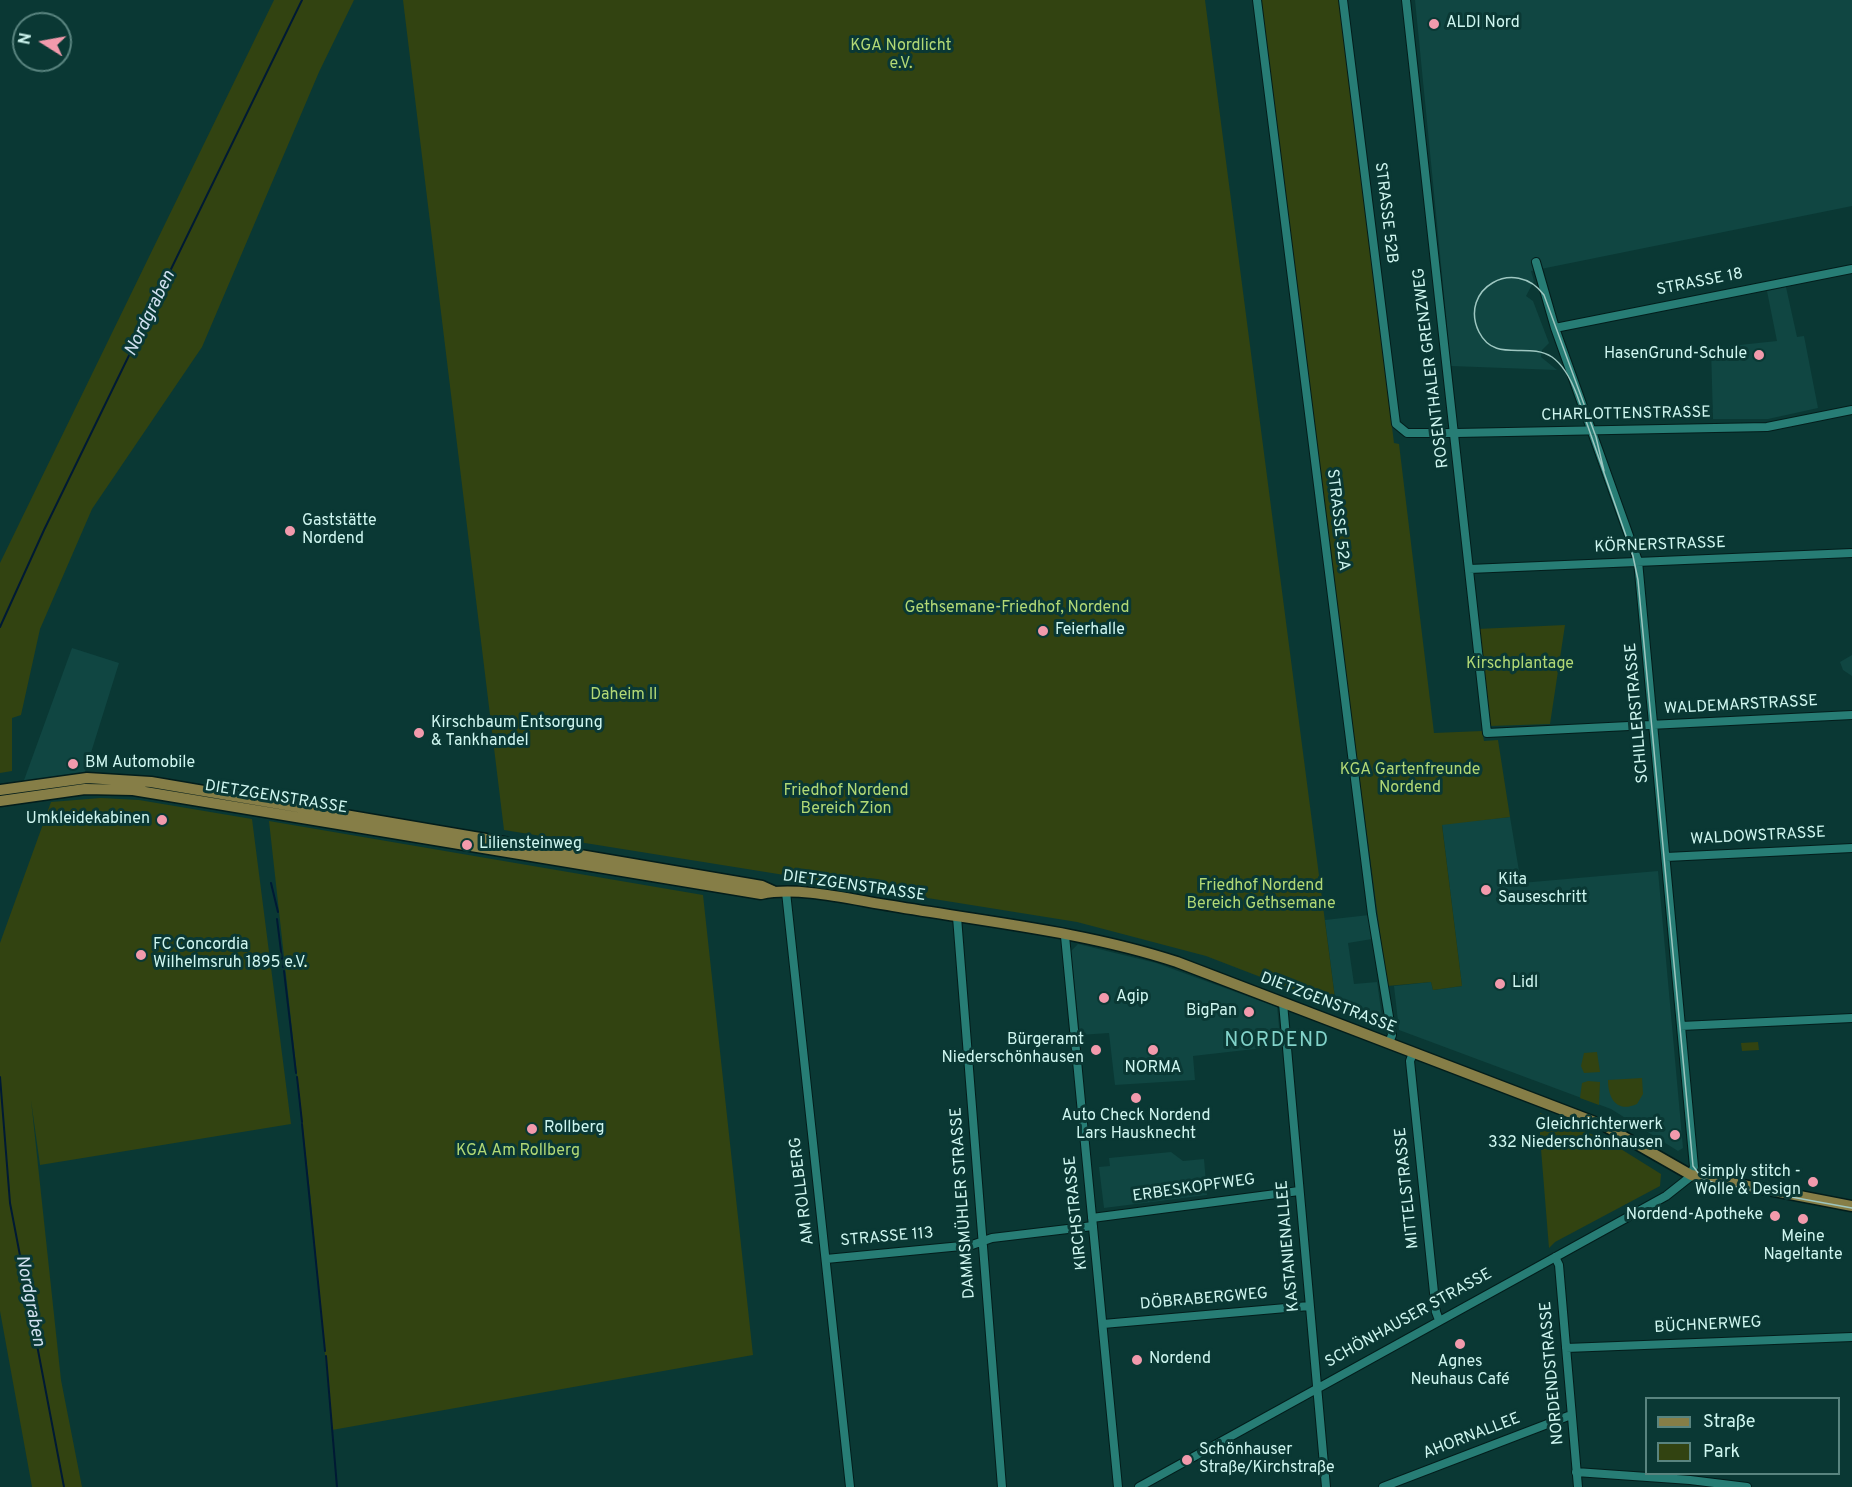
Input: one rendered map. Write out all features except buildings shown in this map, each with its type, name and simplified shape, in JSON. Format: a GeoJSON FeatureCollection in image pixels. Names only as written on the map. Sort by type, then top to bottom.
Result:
{"type":"FeatureCollection","features":[{"type":"Feature","properties":{"kind":"main road","name":"DIETZGENSTRASSE"},"geometry":{"type":"LineString","coordinates":[[4,795],[39,789],[133,789],[260,806],[507,846],[761,894],[773,891],[823,895],[957,917],[1065,936],[1164,958],[1605,1126],[1691,1175],[1852,1206]]}},
{"type":"Feature","properties":{"kind":"street","name":"STRASSE 52A"},"geometry":{"type":"LineString","coordinates":[[1257,0],[1372,914],[1392,1035],[1389,1043]]}},
{"type":"Feature","properties":{"kind":"street","name":"STRASSE 52B"},"geometry":{"type":"LineString","coordinates":[[1343,0],[1396,424],[1400,430]]}},
{"type":"Feature","properties":{"kind":"street","name":"ROSENTHALER GRENZWEG"},"geometry":{"type":"LineString","coordinates":[[1406,0],[1440,312],[1456,433],[1487,733]]}},
{"type":"Feature","properties":{"kind":"street","name":"SCHILLERSTRASSE"},"geometry":{"type":"LineString","coordinates":[[1536,262],[1555,328],[1638,561],[1694,1167],[1691,1175]]}},
{"type":"Feature","properties":{"kind":"street","name":"STRASSE 18"},"geometry":{"type":"LineString","coordinates":[[1555,328],[1852,269]]}},
{"type":"Feature","properties":{"kind":"street","name":"CHARLOTTENSTRASSE"},"geometry":{"type":"LineString","coordinates":[[1400,430],[1407,433],[1456,433],[1767,427],[1852,410]]}},
{"type":"Feature","properties":{"kind":"street","name":"KÖRNERSTRASSE"},"geometry":{"type":"LineString","coordinates":[[1469,570],[1852,553]]}},
{"type":"Feature","properties":{"kind":"street","name":"WALDEMARSTRASSE"},"geometry":{"type":"LineString","coordinates":[[1487,733],[1852,716]]}},
{"type":"Feature","properties":{"kind":"street","name":"WALDOWSTRASSE"},"geometry":{"type":"LineString","coordinates":[[1666,857],[1852,848]]}},
{"type":"Feature","properties":{"kind":"street","name":"AM ROLLBERG"},"geometry":{"type":"LineString","coordinates":[[786,892],[850,1487]]}},
{"type":"Feature","properties":{"kind":"street","name":"DAMMSMÜHLER STRASSE"},"geometry":{"type":"LineString","coordinates":[[957,917],[1002,1487]]}},
{"type":"Feature","properties":{"kind":"street","name":"KIRCHSTRASSE"},"geometry":{"type":"LineString","coordinates":[[1065,936],[1118,1487]]}},
{"type":"Feature","properties":{"kind":"street","name":"KASTANIENALLEE"},"geometry":{"type":"LineString","coordinates":[[1283,1003],[1308,1306],[1326,1487]]}},
{"type":"Feature","properties":{"kind":"street"},"geometry":{"type":"LineString","coordinates":[[1681,1026],[1852,1018]]}},
{"type":"Feature","properties":{"kind":"street","name":"MITTELSTRASSE"},"geometry":{"type":"LineString","coordinates":[[1413,1053],[1410,1061],[1436,1312],[1439,1320]]}},
{"type":"Feature","properties":{"kind":"street","name":"SCHÖNHAUSER STRASSE"},"geometry":{"type":"LineString","coordinates":[[1139,1487],[1666,1196],[1691,1175]]}},
{"type":"Feature","properties":{"kind":"street","name":"ERBESKOPFWEG"},"geometry":{"type":"LineString","coordinates":[[1093,1222],[1299,1191]]}},
{"type":"Feature","properties":{"kind":"street","name":"STRASSE 113"},"geometry":{"type":"LineString","coordinates":[[826,1259],[981,1241],[1093,1222]]}},
{"type":"Feature","properties":{"kind":"street","name":"NORDENDSTRASSE"},"geometry":{"type":"LineString","coordinates":[[1555,1257],[1559,1265],[1578,1487]]}},
{"type":"Feature","properties":{"kind":"street","name":"DÖBRABERGWEG"},"geometry":{"type":"LineString","coordinates":[[1103,1324],[1308,1306]]}},
{"type":"Feature","properties":{"kind":"street","name":"BÜCHNERWEG"},"geometry":{"type":"LineString","coordinates":[[1566,1348],[1852,1337]]}},
{"type":"Feature","properties":{"kind":"street","name":"AHORNALLEE"},"geometry":{"type":"LineString","coordinates":[[1383,1487],[1571,1415]]}},
{"type":"Feature","properties":{"kind":"street"},"geometry":{"type":"LineString","coordinates":[[1576,1472],[1690,1479],[1747,1487]]}},
{"type":"Feature","properties":{"kind":"shaded area"},"geometry":{"type":"Polygon","coordinates":[[[1415,0],[1852,0],[1852,206],[1531,271],[1534,281],[1526,296],[1533,301],[1549,343],[1542,350],[1541,357],[1557,370],[1451,366],[1415,0]]]}},
{"type":"Feature","properties":{"kind":"shaded area","name":"HasenGrund-Schule"},"geometry":{"type":"Polygon","coordinates":[[[1786,287],[1797,337],[1804,336],[1818,408],[1768,419],[1713,419],[1711,348],[1777,341],[1767,291],[1786,287]]]}},
{"type":"Feature","properties":{"kind":"shaded area"},"geometry":{"type":"Polygon","coordinates":[[[72,648],[119,663],[84,775],[23,783],[72,648]]]}},
{"type":"Feature","properties":{"kind":"shaded area"},"geometry":{"type":"Polygon","coordinates":[[[1852,655],[1852,676],[1843,670],[1840,662],[1852,655]]]}},
{"type":"Feature","properties":{"kind":"shaded area"},"geometry":{"type":"Polygon","coordinates":[[[1510,817],[1521,883],[1658,871],[1683,1148],[1678,1151],[1611,1109],[1399,1030],[1394,986],[1431,982],[1433,990],[1462,986],[1442,824],[1510,817]]]}},
{"type":"Feature","properties":{"kind":"shaded area"},"geometry":{"type":"Polygon","coordinates":[[[1369,915],[1372,939],[1348,943],[1354,984],[1377,982],[1383,1024],[1336,1006],[1325,920],[1369,915]]]}},
{"type":"Feature","properties":{"kind":"shaded area"},"geometry":{"type":"Polygon","coordinates":[[[1078,944],[1156,963],[1277,1007],[1281,1046],[1193,1056],[1195,1080],[1115,1085],[1109,1033],[1080,1035],[1071,951],[1078,944]]]}},
{"type":"Feature","properties":{"kind":"shaded area"},"geometry":{"type":"Polygon","coordinates":[[[1171,1152],[1183,1161],[1204,1159],[1207,1195],[1104,1208],[1099,1167],[1110,1166],[1109,1158],[1171,1152]]]}},
{"type":"Feature","properties":{"kind":"green space"},"geometry":{"type":"Polygon","coordinates":[[[274,0],[354,0],[319,72],[202,347],[92,509],[40,629],[21,715],[12,718],[12,771],[0,773],[0,563],[274,0]]]}},
{"type":"Feature","properties":{"kind":"green space","name":"Gethsemane-Friedhof, Nordend"},"geometry":{"type":"Polygon","coordinates":[[[403,0],[1205,0],[1336,1006],[1206,956],[1077,922],[504,830],[403,0]]]}},
{"type":"Feature","properties":{"kind":"green space","name":"KGA Gartenfreunde Nordend"},"geometry":{"type":"Polygon","coordinates":[[[1257,0],[1339,0],[1394,443],[1399,444],[1434,733],[1482,731],[1484,741],[1498,740],[1510,817],[1442,825],[1462,986],[1433,990],[1431,982],[1387,986],[1257,0]]]}},
{"type":"Feature","properties":{"kind":"green space","name":"Kirschplantage"},"geometry":{"type":"Polygon","coordinates":[[[1565,625],[1550,724],[1490,726],[1477,629],[1565,625]]]}},
{"type":"Feature","properties":{"kind":"green space","name":"FC Concordia Wilhelmsruh 1895 e.V."},"geometry":{"type":"Polygon","coordinates":[[[101,798],[139,800],[252,819],[291,1124],[40,1165],[31,1100],[61,1380],[82,1487],[32,1487],[0,1311],[0,943],[51,802],[101,798]]]}},
{"type":"Feature","properties":{"kind":"green space","name":"KGA Am Rollberg"},"geometry":{"type":"Polygon","coordinates":[[[269,821],[703,895],[753,1355],[332,1430],[310,1192],[269,821]]]}},
{"type":"Feature","properties":{"kind":"green space"},"geometry":{"type":"Polygon","coordinates":[[[1758,1042],[1759,1050],[1742,1051],[1741,1043],[1758,1042]]]}},
{"type":"Feature","properties":{"kind":"green space"},"geometry":{"type":"Polygon","coordinates":[[[1597,1052],[1600,1072],[1584,1073],[1581,1066],[1584,1053],[1597,1052]]]}},
{"type":"Feature","properties":{"kind":"green space"},"geometry":{"type":"Polygon","coordinates":[[[1642,1078],[1643,1094],[1637,1104],[1624,1107],[1615,1102],[1608,1087],[1608,1080],[1642,1078]]]}},
{"type":"Feature","properties":{"kind":"green space"},"geometry":{"type":"Polygon","coordinates":[[[1600,1082],[1599,1105],[1580,1098],[1582,1083],[1600,1082]]]}},
{"type":"Feature","properties":{"kind":"green space"},"geometry":{"type":"Polygon","coordinates":[[[1540,1113],[1608,1141],[1661,1174],[1660,1186],[1555,1242],[1549,1248],[1540,1113]]]}},
{"type":"Feature","properties":{"kind":"waterway","name":"Nordgraben"},"geometry":{"type":"LineString","coordinates":[[0,627],[44,530],[302,0]]}},
{"type":"Feature","properties":{"kind":"waterway"},"geometry":{"type":"LineString","coordinates":[[271,883],[278,912]]}},
{"type":"Feature","properties":{"kind":"waterway"},"geometry":{"type":"LineString","coordinates":[[277,919],[283,967]]}},
{"type":"Feature","properties":{"kind":"waterway"},"geometry":{"type":"LineString","coordinates":[[284,971],[296,1073]]}},
{"type":"Feature","properties":{"kind":"waterway","name":"Nordgraben"},"geometry":{"type":"LineString","coordinates":[[0,1077],[10,1203],[64,1487]]}},
{"type":"Feature","properties":{"kind":"waterway"},"geometry":{"type":"LineString","coordinates":[[297,1077],[302,1122]]}},
{"type":"Feature","properties":{"kind":"waterway"},"geometry":{"type":"LineString","coordinates":[[302,1124],[325,1351]]}},
{"type":"Feature","properties":{"kind":"waterway"},"geometry":{"type":"LineString","coordinates":[[326,1356],[337,1487]]}},
{"type":"Feature","properties":{"kind":"tram line"},"geometry":{"type":"LineString","coordinates":[[1604,471],[1596,437],[1544,295],[1532,284],[1519,278],[1505,278],[1493,283],[1483,291],[1476,303],[1475,316],[1479,332],[1486,342],[1494,347],[1503,350],[1543,353],[1557,361],[1564,370],[1577,395],[1633,556],[1638,580],[1693,1166],[1702,1178],[1714,1183],[1852,1208]]}},
{"type":"Feature","properties":{"kind":"place","name":"ALDI Nord"},"geometry":{"type":"Point","coordinates":[1434,24]}},
{"type":"Feature","properties":{"kind":"place","name":"HasenGrund-Schule"},"geometry":{"type":"Point","coordinates":[1759,355]}},
{"type":"Feature","properties":{"kind":"place","name":"Gaststätte Nordend"},"geometry":{"type":"Point","coordinates":[290,531]}},
{"type":"Feature","properties":{"kind":"place","name":"Feierhalle"},"geometry":{"type":"Point","coordinates":[1043,631]}},
{"type":"Feature","properties":{"kind":"place","name":"Kirschbaum Entsorgung & Tankhandel"},"geometry":{"type":"Point","coordinates":[419,733]}},
{"type":"Feature","properties":{"kind":"place","name":"BM Automobile"},"geometry":{"type":"Point","coordinates":[73,764]}},
{"type":"Feature","properties":{"kind":"place","name":"Umkleidekabinen"},"geometry":{"type":"Point","coordinates":[162,820]}},
{"type":"Feature","properties":{"kind":"place","name":"Liliensteinweg"},"geometry":{"type":"Point","coordinates":[467,845]}},
{"type":"Feature","properties":{"kind":"place","name":"Kita Sauseschritt"},"geometry":{"type":"Point","coordinates":[1486,890]}},
{"type":"Feature","properties":{"kind":"place","name":"FC Concordia Wilhelmsruh 1895 e.V."},"geometry":{"type":"Point","coordinates":[141,955]}},
{"type":"Feature","properties":{"kind":"place","name":"Lidl"},"geometry":{"type":"Point","coordinates":[1500,984]}},
{"type":"Feature","properties":{"kind":"place","name":"Agip"},"geometry":{"type":"Point","coordinates":[1104,998]}},
{"type":"Feature","properties":{"kind":"place","name":"BigPan"},"geometry":{"type":"Point","coordinates":[1249,1012]}},
{"type":"Feature","properties":{"kind":"place","name":"Bürgeramt Niederschönhausen"},"geometry":{"type":"Point","coordinates":[1096,1050]}},
{"type":"Feature","properties":{"kind":"place","name":"NORMA"},"geometry":{"type":"Point","coordinates":[1153,1050]}},
{"type":"Feature","properties":{"kind":"place","name":"Auto Check Nordend Lars Hausknecht"},"geometry":{"type":"Point","coordinates":[1136,1098]}},
{"type":"Feature","properties":{"kind":"place","name":"Rollberg"},"geometry":{"type":"Point","coordinates":[532,1129]}},
{"type":"Feature","properties":{"kind":"place","name":"Gleichrichterwerk 332 Niederschönhausen"},"geometry":{"type":"Point","coordinates":[1675,1135]}},
{"type":"Feature","properties":{"kind":"place","name":"simply stitch - Wolle & Design"},"geometry":{"type":"Point","coordinates":[1813,1182]}},
{"type":"Feature","properties":{"kind":"place","name":"Nordend-Apotheke"},"geometry":{"type":"Point","coordinates":[1775,1216]}},
{"type":"Feature","properties":{"kind":"place","name":"Meine Nageltante"},"geometry":{"type":"Point","coordinates":[1803,1219]}},
{"type":"Feature","properties":{"kind":"place","name":"Agnes Neuhaus Café"},"geometry":{"type":"Point","coordinates":[1460,1344]}},
{"type":"Feature","properties":{"kind":"place","name":"Nordend"},"geometry":{"type":"Point","coordinates":[1137,1360]}},
{"type":"Feature","properties":{"kind":"place","name":"Schönhauser Straße/Kirchstraße"},"geometry":{"type":"Point","coordinates":[1187,1460]}},
{"type":"Feature","properties":{"kind":"district","name":"NORDEND"},"geometry":{"type":"Point","coordinates":[1277,1042]}},
{"type":"Feature","properties":{"kind":"park label","name":"KGA Nordlicht e.V."},"geometry":{"type":"Point","coordinates":[901,56]}},
{"type":"Feature","properties":{"kind":"park label","name":"Daheim II"},"geometry":{"type":"Point","coordinates":[624,696]}},
{"type":"Feature","properties":{"kind":"park label","name":"Friedhof Nordend Bereich Zion"},"geometry":{"type":"Point","coordinates":[846,801]}},
{"type":"Feature","properties":{"kind":"park label","name":"Friedhof Nordend Bereich Gethsemane"},"geometry":{"type":"Point","coordinates":[1261,896]}}]}
